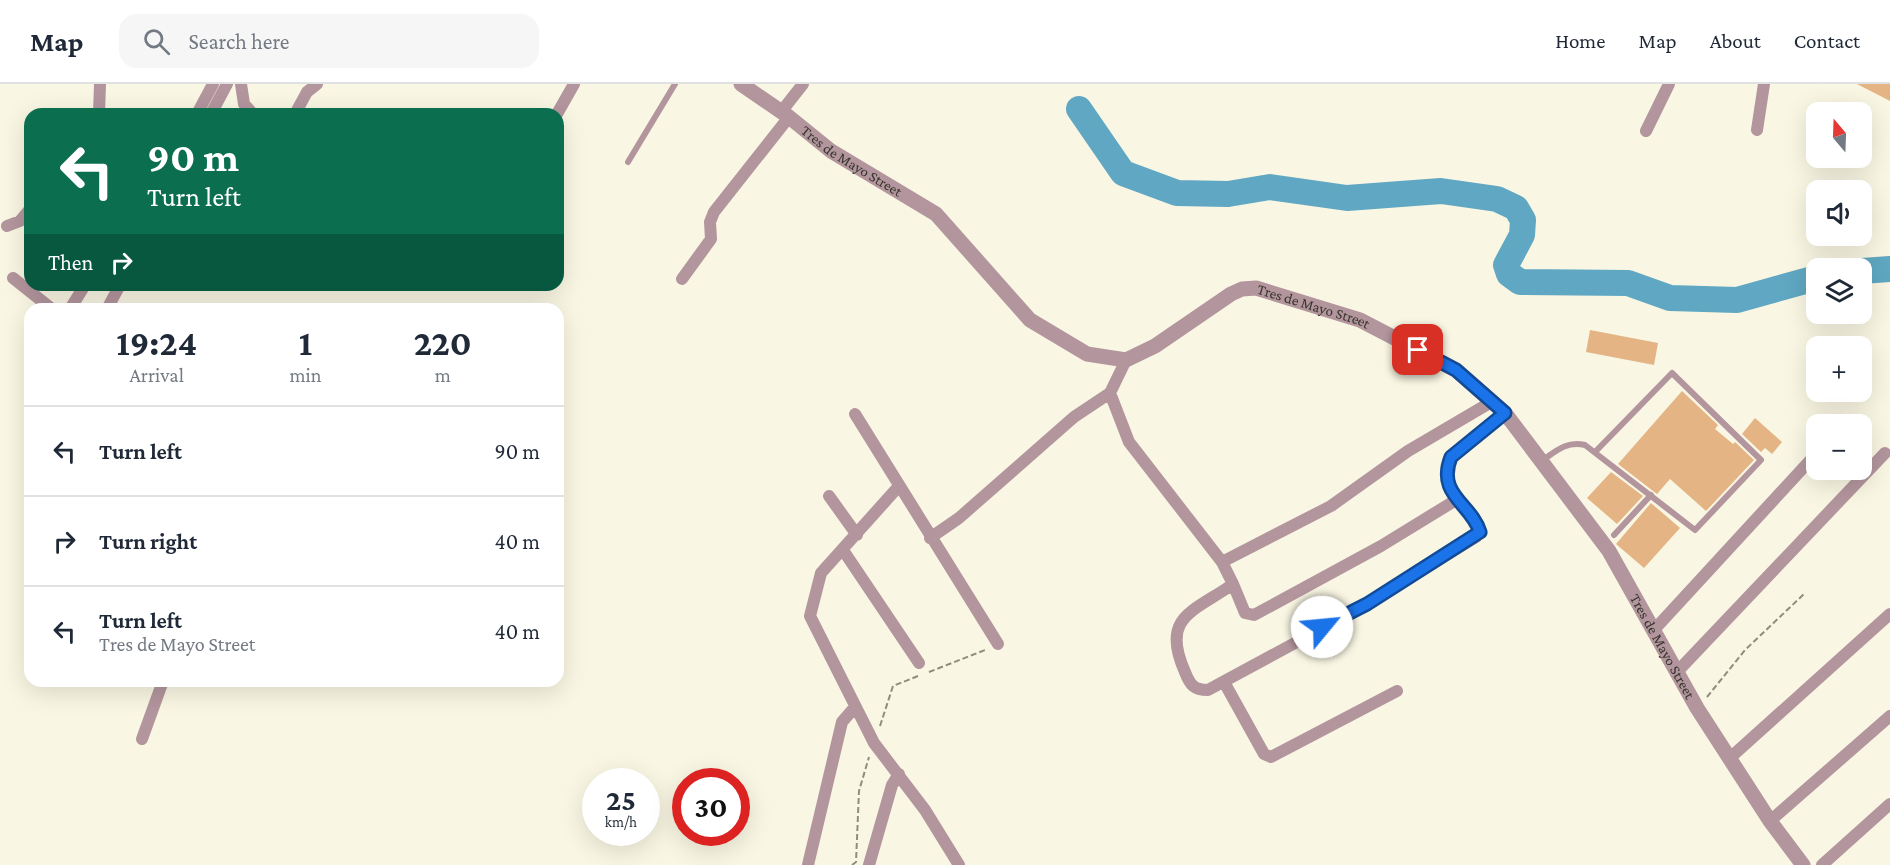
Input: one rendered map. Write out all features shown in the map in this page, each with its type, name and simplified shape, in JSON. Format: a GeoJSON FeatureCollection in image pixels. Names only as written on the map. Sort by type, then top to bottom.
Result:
{"type":"FeatureCollection","features":[{"type":"Feature","properties":{"kind":"street"},"geometry":{"type":"LineString","coordinates":[[99,108],[100,84]]}},
{"type":"Feature","properties":{"kind":"street"},"geometry":{"type":"LineString","coordinates":[[200,108],[213,84]]}},
{"type":"Feature","properties":{"kind":"street"},"geometry":{"type":"LineString","coordinates":[[214,108],[227,84]]}},
{"type":"Feature","properties":{"kind":"street"},"geometry":{"type":"LineString","coordinates":[[241,84],[244,104],[248,108]]}},
{"type":"Feature","properties":{"kind":"street"},"geometry":{"type":"LineString","coordinates":[[298,108],[307,92],[317,84]]}},
{"type":"Feature","properties":{"kind":"street"},"geometry":{"type":"LineString","coordinates":[[560,108],[574,84]]}},
{"type":"Feature","properties":{"kind":"street","name":"Tres de Mayo Street"},"geometry":{"type":"LineString","coordinates":[[741,84],[785,114],[831,151],[936,214],[1030,320],[1087,354],[1126,360],[1155,346],[1231,294],[1242,289],[1256,288],[1360,320],[1456,370],[1505,413],[1609,550],[1676,673],[1770,821],[1803,865]]}},
{"type":"Feature","properties":{"kind":"street"},"geometry":{"type":"LineString","coordinates":[[682,279],[711,239],[710,222],[714,212],[785,114],[803,84]]}},
{"type":"Feature","properties":{"kind":"street"},"geometry":{"type":"LineString","coordinates":[[1646,131],[1669,84]]}},
{"type":"Feature","properties":{"kind":"street"},"geometry":{"type":"LineString","coordinates":[[1757,130],[1764,84]]}},
{"type":"Feature","properties":{"kind":"street"},"geometry":{"type":"LineString","coordinates":[[7,226],[24,216]]}},
{"type":"Feature","properties":{"kind":"street"},"geometry":{"type":"LineString","coordinates":[[13,278],[24,287]]}},
{"type":"Feature","properties":{"kind":"street"},"geometry":{"type":"LineString","coordinates":[[29,291],[44,303]]}},
{"type":"Feature","properties":{"kind":"street"},"geometry":{"type":"LineString","coordinates":[[930,538],[959,518],[1074,417],[1110,393],[1126,360]]}},
{"type":"Feature","properties":{"kind":"street"},"geometry":{"type":"LineString","coordinates":[[1110,393],[1129,442],[1222,562],[1245,613],[1254,615],[1381,546],[1456,500]]}},
{"type":"Feature","properties":{"kind":"street"},"geometry":{"type":"LineString","coordinates":[[1222,562],[1330,506],[1408,451],[1493,401]]}},
{"type":"Feature","properties":{"kind":"street"},"geometry":{"type":"LineString","coordinates":[[1233,584],[1185,615],[1175,634],[1179,661],[1190,684],[1199,690],[1208,690],[1224,682],[1367,604],[1476,537],[1479,528],[1456,500],[1447,480],[1447,466],[1451,457],[1505,413]]}},
{"type":"Feature","properties":{"kind":"street"},"geometry":{"type":"LineString","coordinates":[[855,414],[998,644]]}},
{"type":"Feature","properties":{"kind":"street"},"geometry":{"type":"LineString","coordinates":[[1676,673],[1885,453]]}},
{"type":"Feature","properties":{"kind":"street"},"geometry":{"type":"LineString","coordinates":[[1653,631],[1806,465]]}},
{"type":"Feature","properties":{"kind":"street"},"geometry":{"type":"LineString","coordinates":[[899,486],[821,573],[810,616],[874,743],[926,810],[959,865]]}},
{"type":"Feature","properties":{"kind":"street"},"geometry":{"type":"LineString","coordinates":[[829,496],[856,535]]}},
{"type":"Feature","properties":{"kind":"street"},"geometry":{"type":"LineString","coordinates":[[843,550],[920,663]]}},
{"type":"Feature","properties":{"kind":"street"},"geometry":{"type":"LineString","coordinates":[[1731,757],[1890,614]]}},
{"type":"Feature","properties":{"kind":"street"},"geometry":{"type":"LineString","coordinates":[[1224,682],[1264,754],[1271,757],[1397,691]]}},
{"type":"Feature","properties":{"kind":"street"},"geometry":{"type":"LineString","coordinates":[[142,739],[161,687]]}},
{"type":"Feature","properties":{"kind":"street"},"geometry":{"type":"LineString","coordinates":[[808,865],[842,722],[855,706]]}},
{"type":"Feature","properties":{"kind":"street"},"geometry":{"type":"LineString","coordinates":[[1770,821],[1890,716]]}},
{"type":"Feature","properties":{"kind":"street"},"geometry":{"type":"LineString","coordinates":[[869,865],[892,785],[899,774]]}},
{"type":"Feature","properties":{"kind":"street"},"geometry":{"type":"LineString","coordinates":[[1828,863],[1890,804]]}},
{"type":"Feature","properties":{"kind":"lane"},"geometry":{"type":"LineString","coordinates":[[628,162],[675,84]]}},
{"type":"Feature","properties":{"kind":"lane"},"geometry":{"type":"LineString","coordinates":[[1542,461],[1565,445],[1574,443],[1596,451],[1693,530],[1697,530],[1761,459],[1672,373],[1596,451]]}},
{"type":"Feature","properties":{"kind":"lane"},"geometry":{"type":"LineString","coordinates":[[1614,535],[1651,495]]}},
{"type":"Feature","properties":{"kind":"path"},"geometry":{"type":"LineString","coordinates":[[1698,708],[1745,650],[1804,594]]}},
{"type":"Feature","properties":{"kind":"path"},"geometry":{"type":"LineString","coordinates":[[852,865],[856,862],[859,791],[893,686],[998,644]]}},
{"type":"Feature","properties":{"kind":"building"},"geometry":{"type":"Polygon","coordinates":[[[1857,84],[1890,84],[1890,101],[1857,84]]]}},
{"type":"Feature","properties":{"kind":"building"},"geometry":{"type":"Polygon","coordinates":[[[1590,330],[1658,343],[1654,365],[1586,352],[1590,330]]]}},
{"type":"Feature","properties":{"kind":"building"},"geometry":{"type":"Polygon","coordinates":[[[1682,391],[1718,425],[1715,429],[1733,444],[1735,442],[1754,460],[1706,511],[1670,479],[1657,494],[1618,464],[1682,391]]]}},
{"type":"Feature","properties":{"kind":"building"},"geometry":{"type":"Polygon","coordinates":[[[1755,418],[1782,442],[1772,454],[1765,448],[1761,452],[1742,434],[1755,418]]]}},
{"type":"Feature","properties":{"kind":"building"},"geometry":{"type":"Polygon","coordinates":[[[1611,472],[1643,496],[1617,524],[1587,498],[1611,472]]]}},
{"type":"Feature","properties":{"kind":"building"},"geometry":{"type":"Polygon","coordinates":[[[1651,503],[1680,528],[1644,568],[1616,544],[1651,503]]]}},
{"type":"Feature","properties":{"kind":"waterway"},"geometry":{"type":"LineString","coordinates":[[1079,109],[1123,173],[1177,193],[1228,194],[1270,187],[1347,198],[1441,191],[1497,199],[1516,208],[1523,220],[1522,235],[1506,265],[1509,274],[1520,282],[1628,283],[1670,298],[1737,300],[1806,281]]}},
{"type":"Feature","properties":{"kind":"waterway"},"geometry":{"type":"LineString","coordinates":[[1872,270],[1890,269]]}},
{"type":"Feature","properties":{"kind":"route"},"geometry":{"type":"LineString","coordinates":[[1322,627],[1367,604],[1476,537],[1480,532],[1456,500],[1447,480],[1447,466],[1451,457],[1505,413],[1456,370],[1418,350]]}}]}
